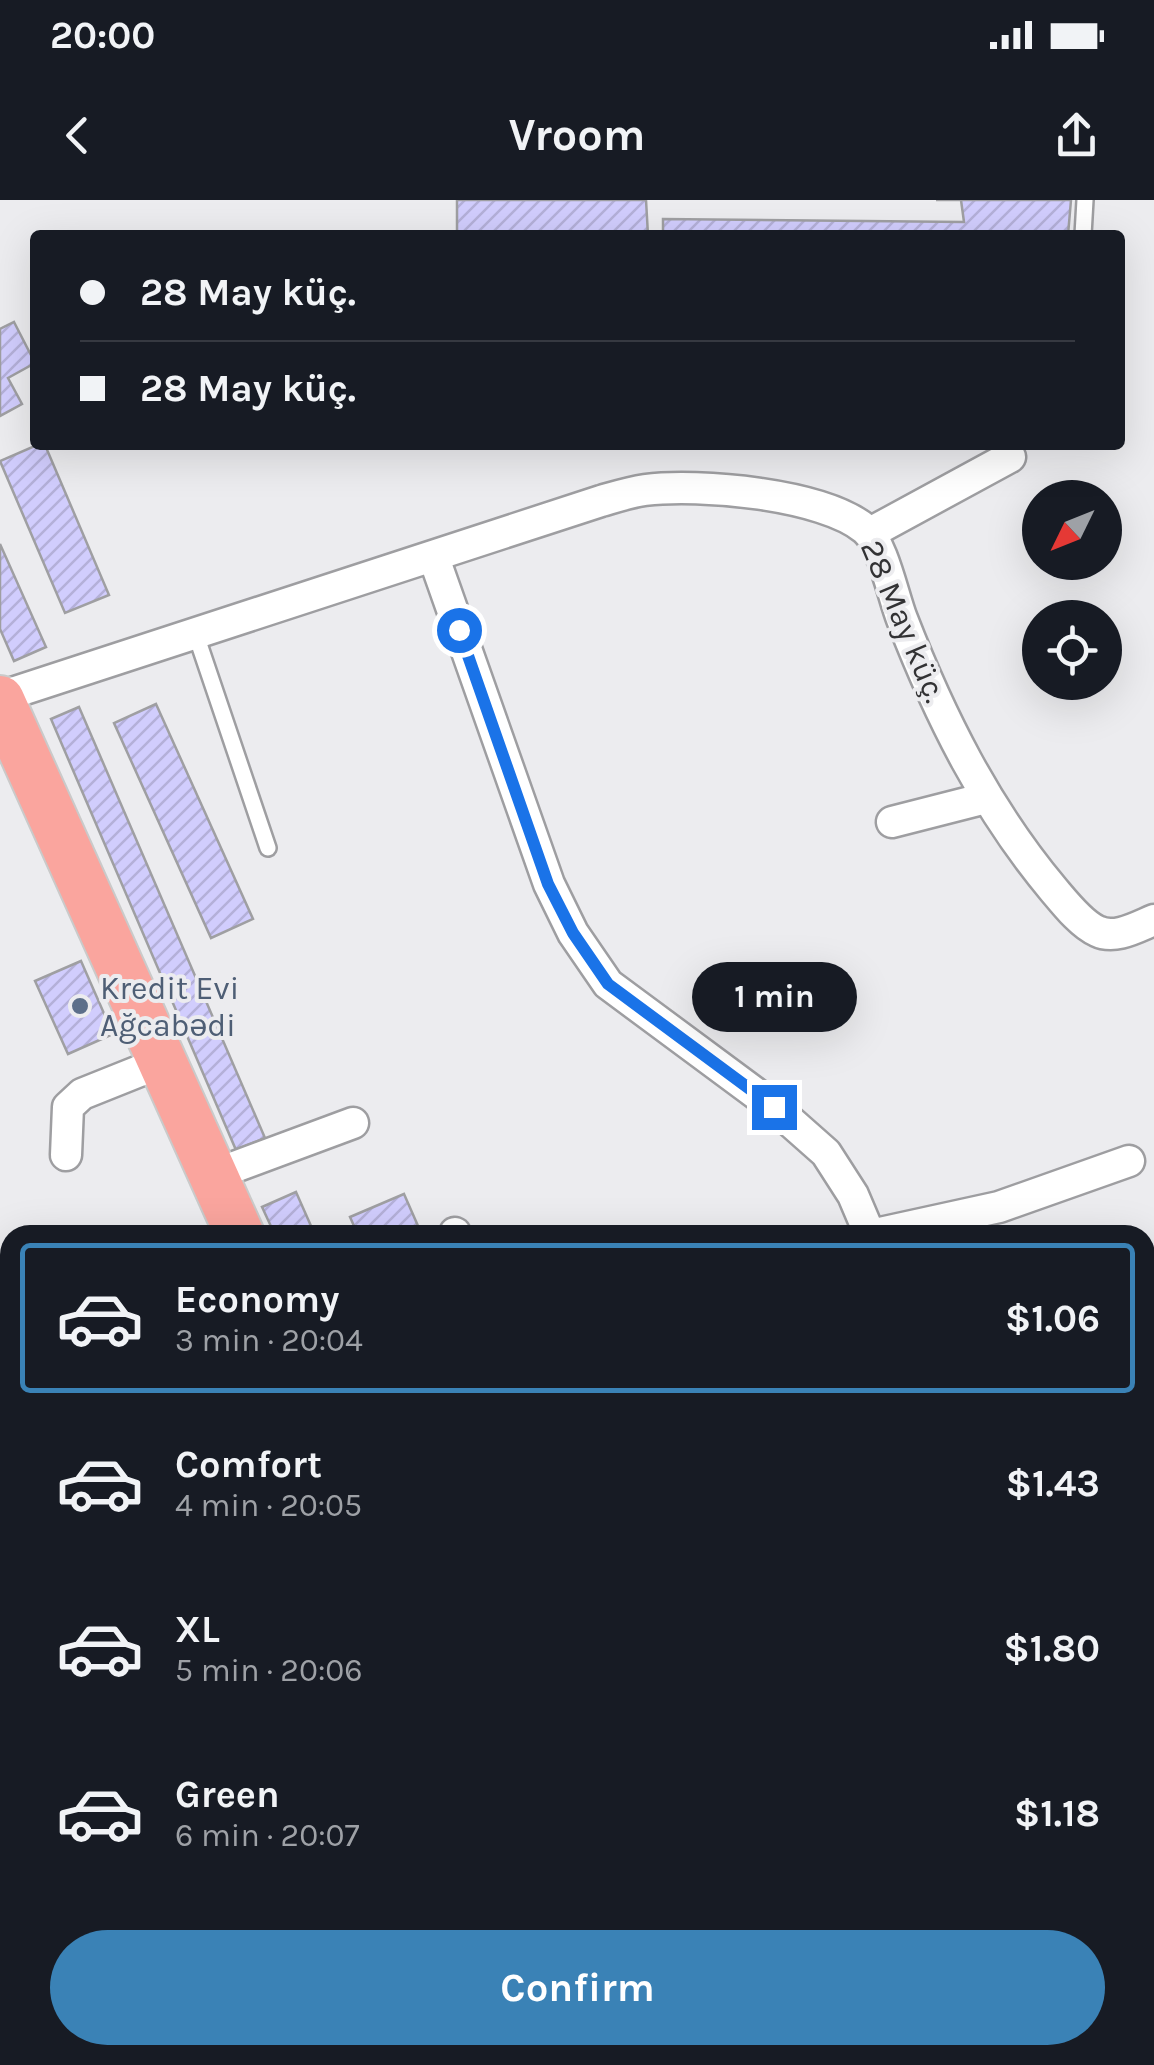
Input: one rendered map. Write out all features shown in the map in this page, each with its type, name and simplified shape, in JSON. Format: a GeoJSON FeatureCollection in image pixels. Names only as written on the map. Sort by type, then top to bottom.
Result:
{"type":"FeatureCollection","features":[{"type":"Feature","properties":{"kind":"main road"},"geometry":{"type":"LineString","coordinates":[[0,699],[235,1225]]}},
{"type":"Feature","properties":{"kind":"street"},"geometry":{"type":"LineString","coordinates":[[870,532],[1010,457]]}},
{"type":"Feature","properties":{"kind":"street","name":"28 May küç."},"geometry":{"type":"LineString","coordinates":[[0,699],[196,632],[644,490],[716,489],[804,504],[850,518],[870,532],[921,666],[986,798],[1018,848],[1097,932],[1120,934],[1154,920]]}},
{"type":"Feature","properties":{"kind":"street"},"geometry":{"type":"LineString","coordinates":[[434,558],[548,884],[573,933],[608,984],[774,1107],[826,1153],[854,1195],[867,1225]]}},
{"type":"Feature","properties":{"kind":"street"},"geometry":{"type":"LineString","coordinates":[[892,822],[986,798]]}},
{"type":"Feature","properties":{"kind":"street"},"geometry":{"type":"LineString","coordinates":[[66,1155],[68,1106],[82,1094],[162,1062]]}},
{"type":"Feature","properties":{"kind":"street"},"geometry":{"type":"LineString","coordinates":[[212,1174],[353,1123]]}},
{"type":"Feature","properties":{"kind":"street"},"geometry":{"type":"LineString","coordinates":[[916,1225],[998,1207],[1129,1161]]}},
{"type":"Feature","properties":{"kind":"lane"},"geometry":{"type":"LineString","coordinates":[[1083,230],[1086,200]]}},
{"type":"Feature","properties":{"kind":"lane"},"geometry":{"type":"LineString","coordinates":[[196,632],[268,848]]}},
{"type":"Feature","properties":{"kind":"building"},"geometry":{"type":"Polygon","coordinates":[[[457,200],[646,200],[648,230],[457,230],[457,200]]]}},
{"type":"Feature","properties":{"kind":"building"},"geometry":{"type":"Polygon","coordinates":[[[961,200],[1071,200],[1068,230],[663,230],[663,219],[964,222],[961,200]]]}},
{"type":"Feature","properties":{"kind":"building"},"geometry":{"type":"Polygon","coordinates":[[[14,322],[30,353],[30,366],[8,378],[22,404],[0,416],[0,329],[14,322]]]}},
{"type":"Feature","properties":{"kind":"building"},"geometry":{"type":"Polygon","coordinates":[[[30,448],[47,450],[109,595],[65,613],[0,461],[30,448]]]}},
{"type":"Feature","properties":{"kind":"building"},"geometry":{"type":"Polygon","coordinates":[[[0,544],[46,647],[14,661],[0,629],[0,544]]]}},
{"type":"Feature","properties":{"kind":"building"},"geometry":{"type":"Polygon","coordinates":[[[156,704],[253,919],[211,938],[114,723],[156,704]]]}},
{"type":"Feature","properties":{"kind":"building"},"geometry":{"type":"Polygon","coordinates":[[[79,707],[265,1138],[236,1150],[51,719],[79,707]]]}},
{"type":"Feature","properties":{"kind":"building"},"geometry":{"type":"Polygon","coordinates":[[[81,961],[113,1034],[68,1054],[35,981],[81,961]]]}},
{"type":"Feature","properties":{"kind":"building"},"geometry":{"type":"Polygon","coordinates":[[[296,1192],[311,1225],[270,1225],[262,1207],[296,1192]]]}},
{"type":"Feature","properties":{"kind":"building"},"geometry":{"type":"Polygon","coordinates":[[[404,1194],[418,1225],[354,1225],[350,1217],[404,1194]]]}},
{"type":"Feature","properties":{"kind":"place","name":"Kredit Evi Ağcabədi"},"geometry":{"type":"Point","coordinates":[80,1006]}},
{"type":"Feature","properties":{"kind":"route"},"geometry":{"type":"LineString","coordinates":[[459,630],[548,884],[573,933],[608,984],[774,1107]]}}]}
